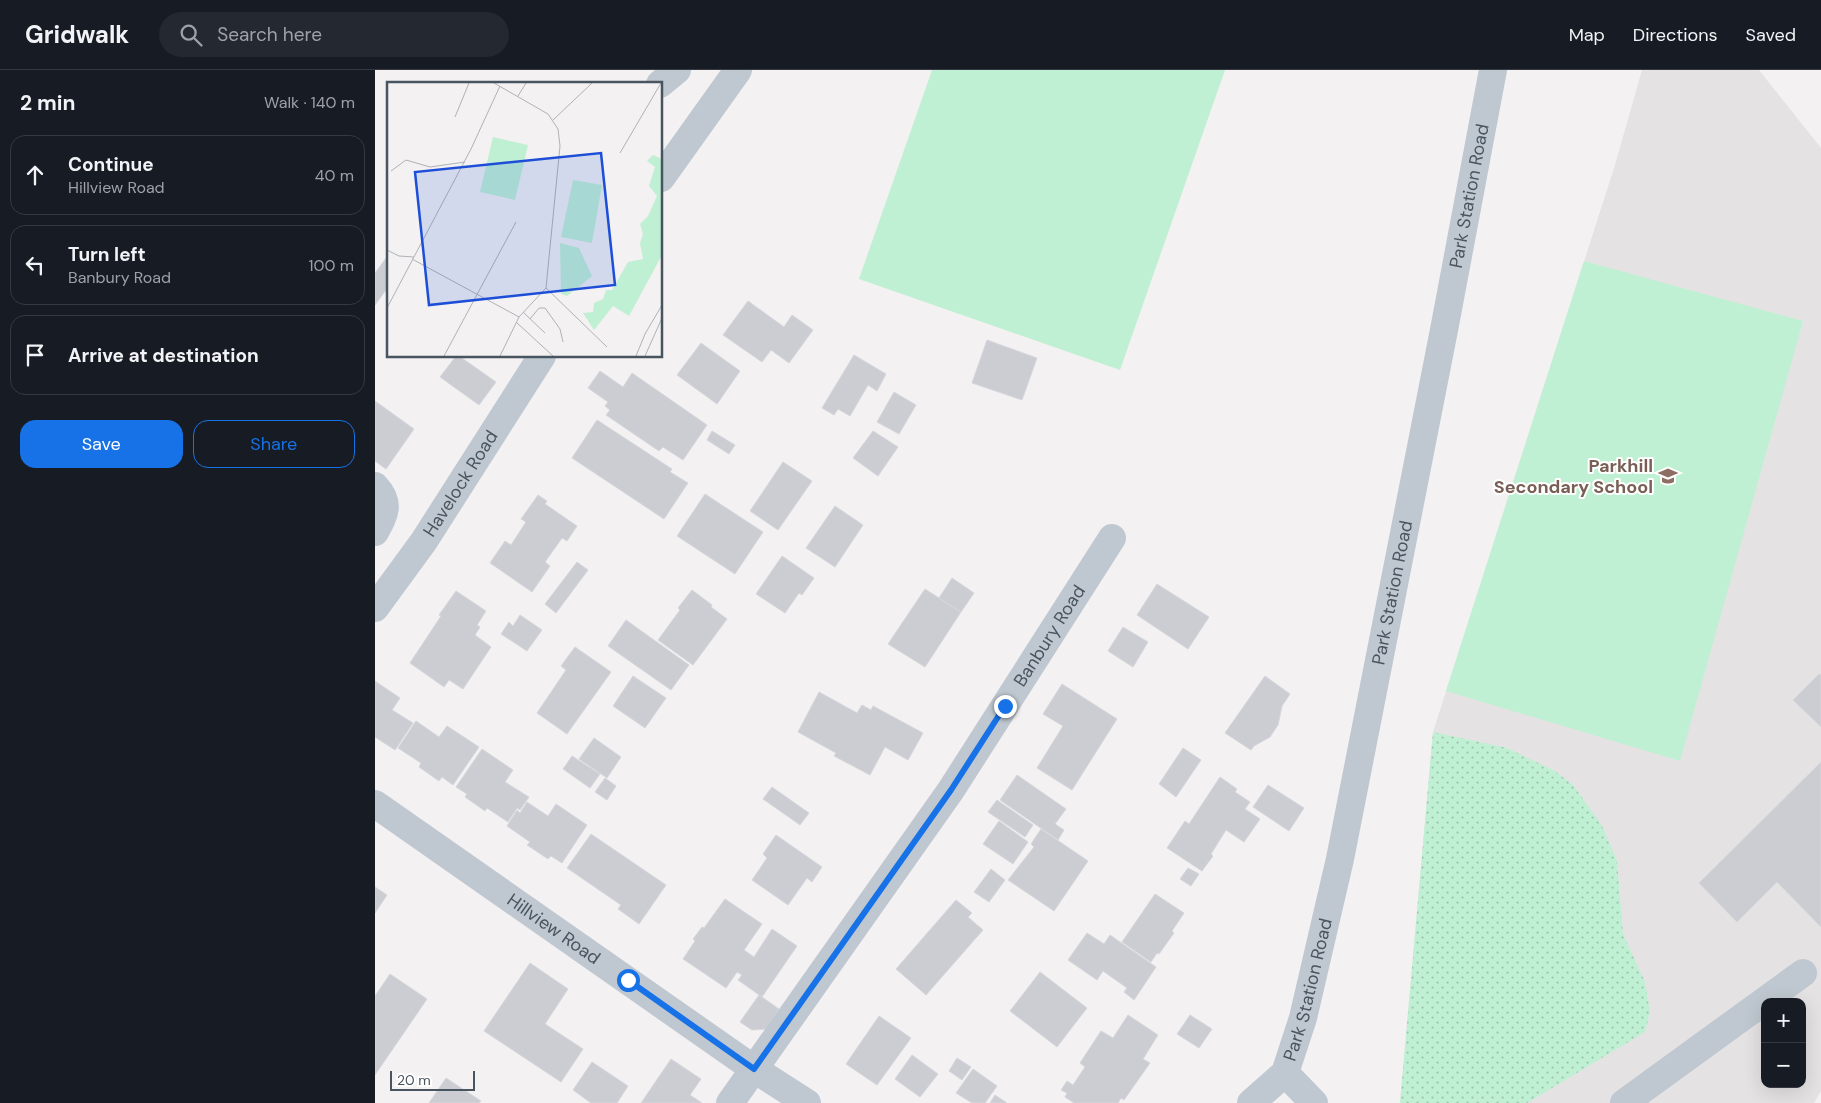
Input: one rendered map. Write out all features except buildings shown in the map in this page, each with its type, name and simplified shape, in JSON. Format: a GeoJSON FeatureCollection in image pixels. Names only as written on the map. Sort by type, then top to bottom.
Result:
{"type":"FeatureCollection","features":[{"type":"Feature","properties":{"kind":"street"},"geometry":{"type":"LineString","coordinates":[[662,82],[677,70]]}},
{"type":"Feature","properties":{"kind":"street"},"geometry":{"type":"LineString","coordinates":[[663,175],[738,70]]}},
{"type":"Feature","properties":{"kind":"street","name":"Park Station Road"},"geometry":{"type":"LineString","coordinates":[[1314,1103],[1285,1073],[1303,1018],[1340,859],[1493,70]]}},
{"type":"Feature","properties":{"kind":"street","name":"Havelock Road"},"geometry":{"type":"LineString","coordinates":[[376,606],[424,541],[541,358]]}},
{"type":"Feature","properties":{"kind":"street"},"geometry":{"type":"LineString","coordinates":[[375,486],[383,495],[385,515],[375,532]]}},
{"type":"Feature","properties":{"kind":"street","name":"Banbury Road"},"geometry":{"type":"LineString","coordinates":[[731,1103],[951,790],[1113,538]]}},
{"type":"Feature","properties":{"kind":"street","name":"Hillview Road"},"geometry":{"type":"LineString","coordinates":[[375,804],[754,1069],[807,1103]]}},
{"type":"Feature","properties":{"kind":"street"},"geometry":{"type":"LineString","coordinates":[[1624,1103],[1803,973]]}},
{"type":"Feature","properties":{"kind":"street"},"geometry":{"type":"LineString","coordinates":[[1251,1103],[1285,1073]]}},
{"type":"Feature","properties":{"kind":"shaded area","name":"Parkhill Secondary School"},"geometry":{"type":"Polygon","coordinates":[[[1642,70],[1759,70],[1821,148],[1821,1091],[1814,1103],[1400,1103],[1433,732],[1615,165],[1642,70]]]}},
{"type":"Feature","properties":{"kind":"green space"},"geometry":{"type":"Polygon","coordinates":[[[932,70],[1225,70],[1120,370],[859,279],[932,70]]]}},
{"type":"Feature","properties":{"kind":"green space"},"geometry":{"type":"Polygon","coordinates":[[[1584,261],[1803,321],[1680,761],[1446,691],[1584,261]]]}},
{"type":"Feature","properties":{"kind":"green space"},"geometry":{"type":"Polygon","coordinates":[[[1433,732],[1507,748],[1555,771],[1573,785],[1601,824],[1617,861],[1623,934],[1645,982],[1650,1012],[1645,1032],[1527,1103],[1400,1103],[1433,732]]]}},
{"type":"Feature","properties":{"kind":"place","name":"Parkhill Secondary School"},"geometry":{"type":"Point","coordinates":[1668,476]}},
{"type":"Feature","properties":{"kind":"route"},"geometry":{"type":"LineString","coordinates":[[628,980],[754,1069],[951,790],[1005,706]]}}]}
